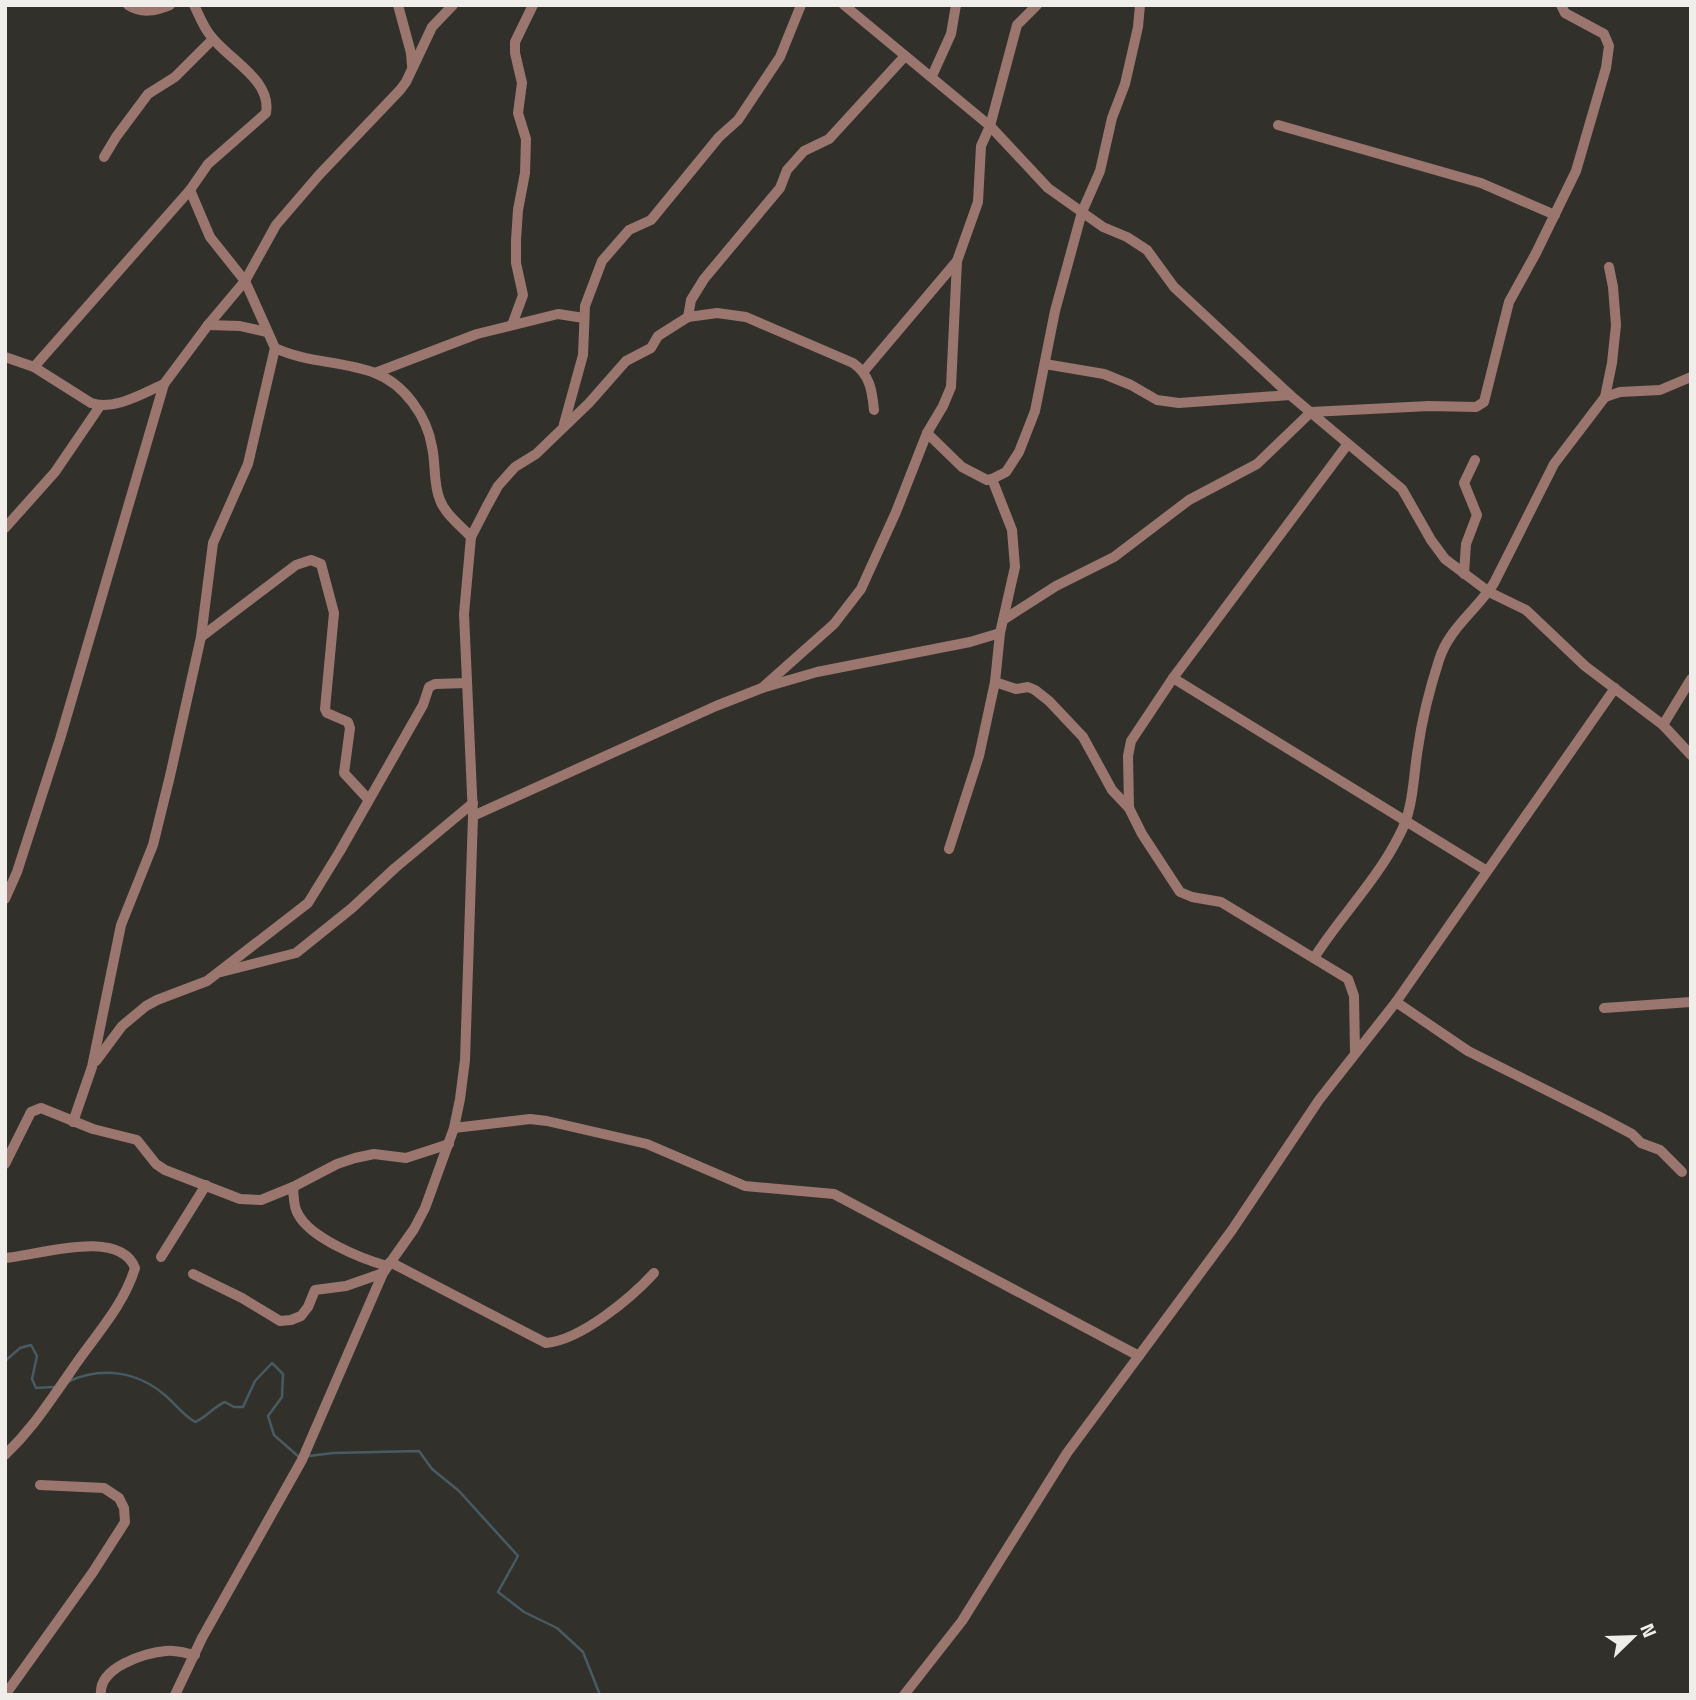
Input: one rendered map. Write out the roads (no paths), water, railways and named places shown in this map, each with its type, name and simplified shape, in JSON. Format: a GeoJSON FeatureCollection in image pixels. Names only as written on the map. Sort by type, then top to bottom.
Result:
{"type":"FeatureCollection","features":[{"type":"Feature","properties":{"kind":"street"},"geometry":{"type":"LineString","coordinates":[[128,5],[142,11],[170,5]]}},
{"type":"Feature","properties":{"kind":"street"},"geometry":{"type":"LineString","coordinates":[[34,368],[190,190],[208,164],[266,113],[265,94],[252,77],[213,39],[194,5]]}},
{"type":"Feature","properties":{"kind":"street"},"geometry":{"type":"LineString","coordinates":[[398,5],[411,53],[412,69]]}},
{"type":"Feature","properties":{"kind":"street"},"geometry":{"type":"LineString","coordinates":[[5,899],[17,872],[60,739],[164,384],[245,281],[276,225],[319,175],[400,90],[432,27],[453,5]]}},
{"type":"Feature","properties":{"kind":"street"},"geometry":{"type":"LineString","coordinates":[[512,325],[523,295],[516,263],[516,240],[525,173],[526,139],[519,113],[522,83],[515,42],[519,29],[534,5]]}},
{"type":"Feature","properties":{"kind":"street"},"geometry":{"type":"LineString","coordinates":[[564,426],[583,355],[584,306],[602,261],[629,230],[652,220],[719,137],[738,120],[779,57],[801,5]]}},
{"type":"Feature","properties":{"kind":"street"},"geometry":{"type":"LineString","coordinates":[[844,5],[990,126],[1048,188],[1103,228],[1127,237],[1147,250],[1174,288],[1290,395],[1402,489],[1438,550],[1489,592],[1526,610],[1585,666],[1663,725],[1691,755]]}},
{"type":"Feature","properties":{"kind":"street"},"geometry":{"type":"LineString","coordinates":[[932,76],[951,34],[956,5]]}},
{"type":"Feature","properties":{"kind":"street"},"geometry":{"type":"LineString","coordinates":[[762,688],[834,624],[861,589],[928,433],[951,387],[957,261],[976,210],[981,146],[990,126],[1017,25],[1037,5]]}},
{"type":"Feature","properties":{"kind":"street"},"geometry":{"type":"LineString","coordinates":[[928,433],[962,467],[979,477],[992,479],[1006,472],[1019,452],[1035,411],[1055,311],[1082,212],[1100,171],[1112,118],[1125,84],[1138,27],[1140,5]]}},
{"type":"Feature","properties":{"kind":"street"},"geometry":{"type":"LineString","coordinates":[[1003,620],[1056,586],[1114,557],[1189,500],[1257,464],[1311,412],[1481,406],[1492,379],[1509,302],[1576,171],[1606,68],[1609,46],[1604,34],[1565,13],[1561,5]]}},
{"type":"Feature","properties":{"kind":"street"},"geometry":{"type":"LineString","coordinates":[[104,157],[148,94],[175,77],[213,39]]}},
{"type":"Feature","properties":{"kind":"street"},"geometry":{"type":"LineString","coordinates":[[688,317],[691,300],[697,289],[780,188],[787,170],[804,151],[829,139],[905,56]]}},
{"type":"Feature","properties":{"kind":"street"},"geometry":{"type":"LineString","coordinates":[[1278,125],[1482,183],[1555,215]]}},
{"type":"Feature","properties":{"kind":"street"},"geometry":{"type":"LineString","coordinates":[[73,1122],[92,1067],[121,925],[153,845],[201,637],[214,543],[248,464],[275,348],[245,281],[210,237],[190,190]]}},
{"type":"Feature","properties":{"kind":"street"},"geometry":{"type":"LineString","coordinates":[[864,371],[957,261]]}},
{"type":"Feature","properties":{"kind":"street"},"geometry":{"type":"LineString","coordinates":[[1314,958],[1401,834],[1415,786],[1417,751],[1423,720],[1440,657],[1456,626],[1489,592],[1554,464],[1605,397],[1616,325],[1609,267]]}},
{"type":"Feature","properties":{"kind":"street"},"geometry":{"type":"LineString","coordinates":[[375,373],[477,334],[562,313],[584,318]]}},
{"type":"Feature","properties":{"kind":"street"},"geometry":{"type":"LineString","coordinates":[[175,1695],[208,1626],[302,1461],[387,1267],[414,1229],[425,1208],[454,1128],[465,1060],[473,816],[464,614],[471,537],[498,486],[515,467],[536,454],[589,404],[626,361],[651,348],[658,336],[688,317],[717,313],[746,317],[853,363],[864,371],[873,392],[874,410]]}},
{"type":"Feature","properties":{"kind":"street"},"geometry":{"type":"LineString","coordinates":[[208,325],[240,326],[267,332]]}},
{"type":"Feature","properties":{"kind":"street"},"geometry":{"type":"LineString","coordinates":[[275,348],[305,358],[375,373],[399,387],[415,406],[432,445],[441,505],[471,537]]}},
{"type":"Feature","properties":{"kind":"street"},"geometry":{"type":"LineString","coordinates":[[5,357],[34,368],[100,406],[138,396],[164,384]]}},
{"type":"Feature","properties":{"kind":"street"},"geometry":{"type":"LineString","coordinates":[[1045,364],[1104,374],[1157,400],[1170,402],[1228,401],[1290,395]]}},
{"type":"Feature","properties":{"kind":"street"},"geometry":{"type":"LineString","coordinates":[[1605,397],[1620,392],[1660,390],[1691,377]]}},
{"type":"Feature","properties":{"kind":"street"},"geometry":{"type":"LineString","coordinates":[[5,528],[55,472],[100,406]]}},
{"type":"Feature","properties":{"kind":"street"},"geometry":{"type":"LineString","coordinates":[[1129,808],[1128,756],[1131,741],[1173,678],[1347,444]]}},
{"type":"Feature","properties":{"kind":"street"},"geometry":{"type":"LineString","coordinates":[[1464,574],[1466,544],[1477,515],[1464,483],[1475,460]]}},
{"type":"Feature","properties":{"kind":"street"},"geometry":{"type":"LineString","coordinates":[[949,849],[979,756],[995,682],[1000,633],[1015,567],[1012,530],[992,479]]}},
{"type":"Feature","properties":{"kind":"street"},"geometry":{"type":"LineString","coordinates":[[201,637],[296,565],[311,560],[321,564],[334,613],[326,709],[327,713],[348,722],[350,728],[344,773],[368,799]]}},
{"type":"Feature","properties":{"kind":"street"},"geometry":{"type":"LineString","coordinates":[[473,816],[716,706],[762,688],[817,673],[970,642],[1000,633]]}},
{"type":"Feature","properties":{"kind":"street"},"geometry":{"type":"LineString","coordinates":[[1173,678],[1404,822],[1488,871]]}},
{"type":"Feature","properties":{"kind":"street"},"geometry":{"type":"LineString","coordinates":[[1663,725],[1691,679]]}},
{"type":"Feature","properties":{"kind":"street"},"geometry":{"type":"LineString","coordinates":[[995,682],[1016,689],[1032,688],[1049,701],[1083,737],[1117,796],[1129,808],[1142,834],[1180,892],[1221,902],[1341,974],[1351,985],[1354,996],[1355,1052]]}},
{"type":"Feature","properties":{"kind":"street"},"geometry":{"type":"LineString","coordinates":[[92,1067],[122,1026],[146,1006],[195,987],[308,903],[424,705],[429,687],[435,684],[467,683]]}},
{"type":"Feature","properties":{"kind":"street"},"geometry":{"type":"LineString","coordinates":[[904,1695],[962,1621],[1061,1463],[1232,1230],[1319,1100],[1396,1002],[1615,688]]}},
{"type":"Feature","properties":{"kind":"street"},"geometry":{"type":"LineString","coordinates":[[217,973],[296,953],[473,803]]}},
{"type":"Feature","properties":{"kind":"street"},"geometry":{"type":"LineString","coordinates":[[1396,1002],[1468,1051],[1632,1134],[1641,1143],[1660,1150],[1682,1172]]}},
{"type":"Feature","properties":{"kind":"street"},"geometry":{"type":"LineString","coordinates":[[1604,1008],[1691,1002]]}},
{"type":"Feature","properties":{"kind":"street"},"geometry":{"type":"LineString","coordinates":[[5,1164],[31,1112],[36,1108],[73,1122],[137,1140],[161,1168],[230,1196],[251,1201],[261,1200],[293,1187],[337,1164],[355,1158],[373,1154],[406,1158],[449,1144]]}},
{"type":"Feature","properties":{"kind":"street"},"geometry":{"type":"LineString","coordinates":[[454,1128],[530,1119],[547,1121],[647,1144],[745,1186],[834,1194],[1139,1356]]}},
{"type":"Feature","properties":{"kind":"street"},"geometry":{"type":"LineString","coordinates":[[161,1257],[206,1185]]}},
{"type":"Feature","properties":{"kind":"street"},"geometry":{"type":"LineString","coordinates":[[293,1187],[296,1211],[306,1225],[358,1256],[387,1267],[546,1343],[561,1340],[613,1310],[654,1273]]}},
{"type":"Feature","properties":{"kind":"street"},"geometry":{"type":"LineString","coordinates":[[5,1258],[78,1247],[103,1248],[128,1256],[135,1268],[124,1294],[54,1398],[28,1433],[5,1455]]}},
{"type":"Feature","properties":{"kind":"street"},"geometry":{"type":"LineString","coordinates":[[193,1275],[242,1297],[274,1318],[285,1321],[297,1318],[304,1312],[314,1290],[346,1286],[387,1267]]}},
{"type":"Feature","properties":{"kind":"street"},"geometry":{"type":"LineString","coordinates":[[5,1695],[93,1572],[125,1522],[124,1508],[119,1499],[104,1488],[40,1485]]}},
{"type":"Feature","properties":{"kind":"street"},"geometry":{"type":"LineString","coordinates":[[102,1695],[100,1690],[106,1678],[120,1665],[142,1655],[166,1651],[195,1655]]}},
{"type":"Feature","properties":{"kind":"waterway"},"geometry":{"type":"LineString","coordinates":[[5,1361],[20,1348],[31,1345],[37,1356],[32,1379],[36,1388],[54,1387]]}},
{"type":"Feature","properties":{"kind":"waterway"},"geometry":{"type":"LineString","coordinates":[[67,1382],[93,1374],[131,1376],[155,1388],[195,1422],[225,1402],[234,1407],[243,1407],[255,1381],[272,1363],[283,1374],[282,1397],[268,1416],[274,1435],[299,1457]]}},
{"type":"Feature","properties":{"kind":"waterway"},"geometry":{"type":"LineString","coordinates":[[309,1456],[419,1451],[432,1469],[459,1491],[518,1556],[498,1592],[524,1612],[557,1628],[583,1652],[600,1695]]}}]}
